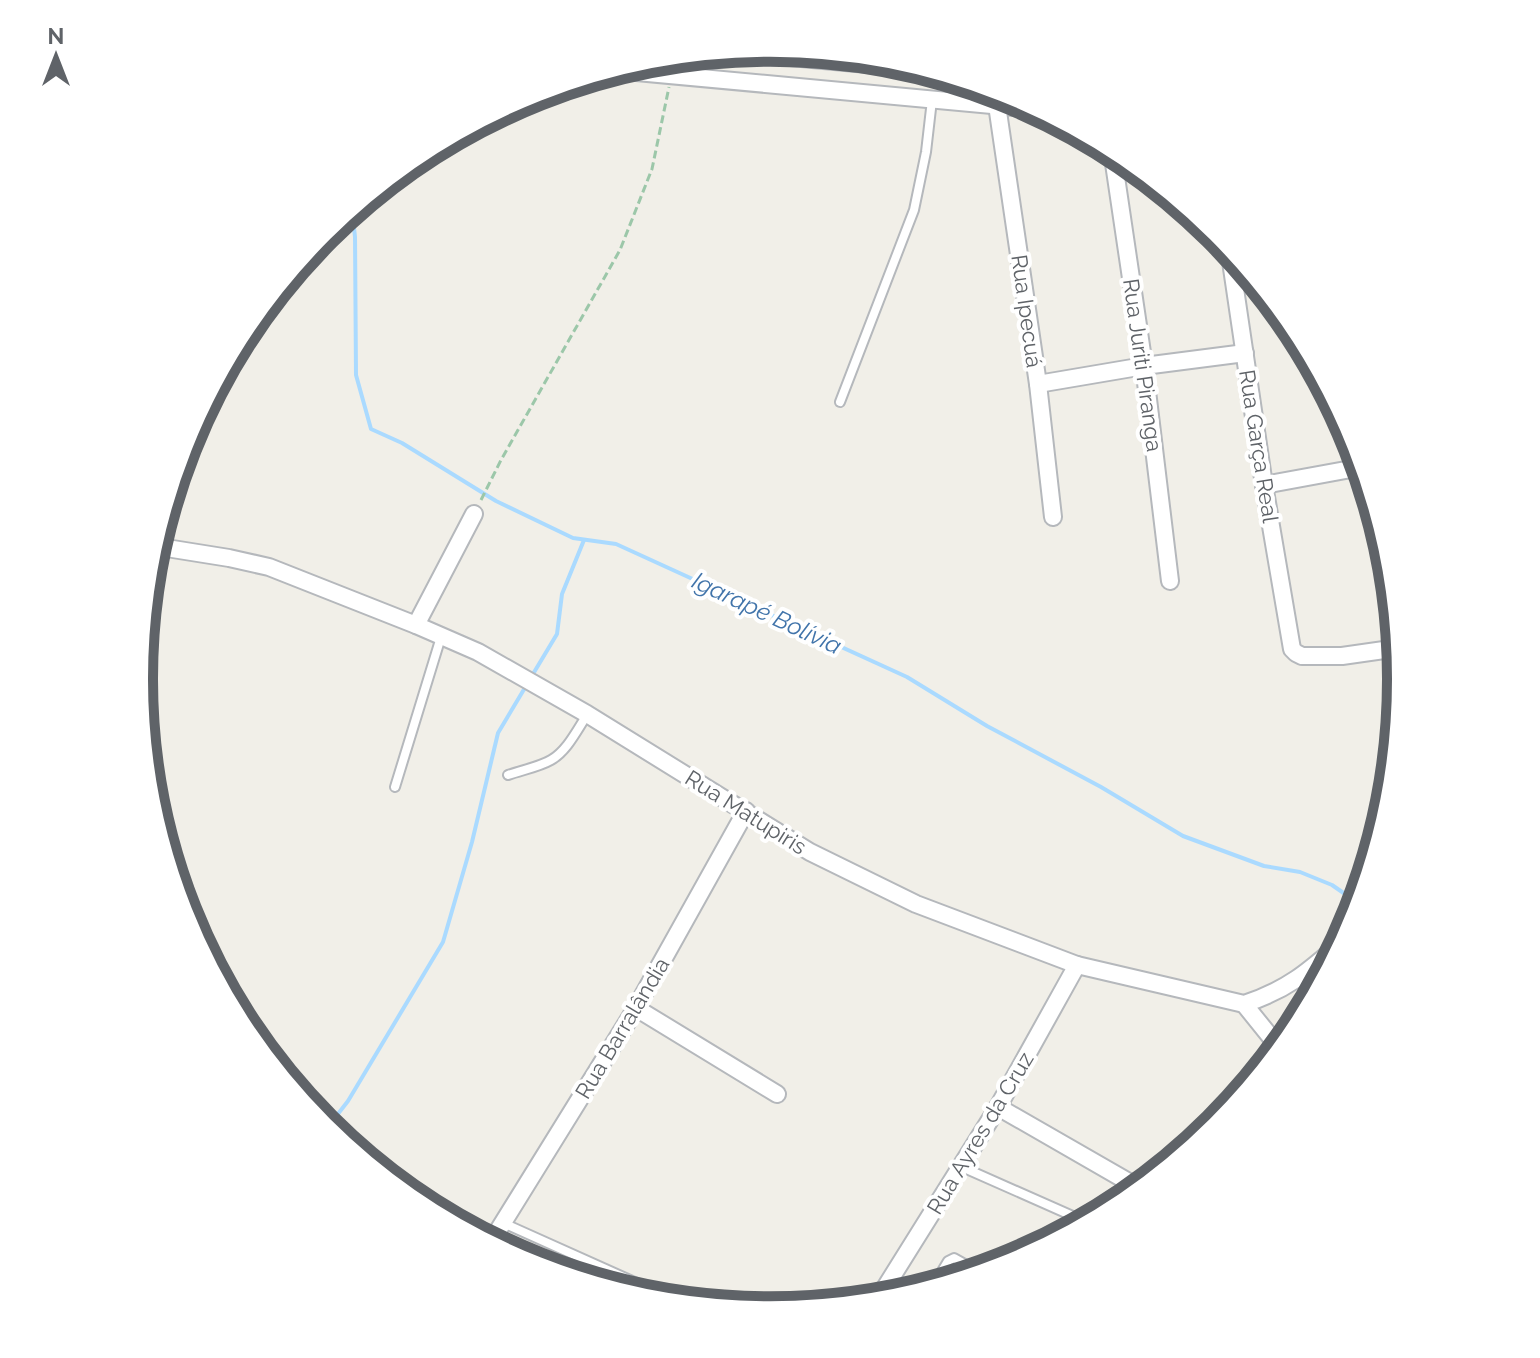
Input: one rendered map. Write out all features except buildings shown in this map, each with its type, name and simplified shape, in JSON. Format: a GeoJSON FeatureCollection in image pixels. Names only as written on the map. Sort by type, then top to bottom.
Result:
{"type":"FeatureCollection","features":[{"type":"Feature","properties":{"kind":"street"},"geometry":{"type":"LineString","coordinates":[[653,73],[995,105]]}},
{"type":"Feature","properties":{"kind":"street","name":"Rua Ipecuá"},"geometry":{"type":"LineString","coordinates":[[997,106],[1038,384],[1053,517]]}},
{"type":"Feature","properties":{"kind":"street","name":"Rua Juriti Piranga"},"geometry":{"type":"LineString","coordinates":[[1115,167],[1144,366],[1170,581]]}},
{"type":"Feature","properties":{"kind":"street","name":"Rua Garça Real"},"geometry":{"type":"LineString","coordinates":[[1232,270],[1292,649],[1302,656],[1342,656],[1386,650]]}},
{"type":"Feature","properties":{"kind":"street"},"geometry":{"type":"LineString","coordinates":[[1038,384],[1245,353]]}},
{"type":"Feature","properties":{"kind":"street"},"geometry":{"type":"LineString","coordinates":[[1264,485],[1350,469]]}},
{"type":"Feature","properties":{"kind":"street"},"geometry":{"type":"LineString","coordinates":[[416,625],[474,514]]}},
{"type":"Feature","properties":{"kind":"street","name":"Rua Matupiris"},"geometry":{"type":"LineString","coordinates":[[167,548],[269,567],[478,652],[587,714],[810,852],[916,904],[1077,965],[1244,1004]]}},
{"type":"Feature","properties":{"kind":"street","name":"Rua Barralândia"},"geometry":{"type":"LineString","coordinates":[[497,1232],[636,1008],[746,811]]}},
{"type":"Feature","properties":{"kind":"street"},"geometry":{"type":"LineString","coordinates":[[1271,1038],[1244,1004],[1291,984],[1318,962]]}},
{"type":"Feature","properties":{"kind":"street","name":"Rua Ayres da Cruz"},"geometry":{"type":"LineString","coordinates":[[887,1284],[998,1107],[1077,965]]}},
{"type":"Feature","properties":{"kind":"street"},"geometry":{"type":"LineString","coordinates":[[636,1008],[777,1094]]}},
{"type":"Feature","properties":{"kind":"street"},"geometry":{"type":"LineString","coordinates":[[998,1107],[1128,1181]]}},
{"type":"Feature","properties":{"kind":"lane"},"geometry":{"type":"LineString","coordinates":[[840,402],[914,210],[926,152],[932,99]]}},
{"type":"Feature","properties":{"kind":"lane"},"geometry":{"type":"LineString","coordinates":[[395,787],[442,636]]}},
{"type":"Feature","properties":{"kind":"lane"},"geometry":{"type":"LineString","coordinates":[[508,775],[550,761],[573,737],[587,714]]}},
{"type":"Feature","properties":{"kind":"lane"},"geometry":{"type":"LineString","coordinates":[[962,1167],[1073,1216]]}},
{"type":"Feature","properties":{"kind":"lane"},"geometry":{"type":"LineString","coordinates":[[503,1223],[628,1279]]}},
{"type":"Feature","properties":{"kind":"lane"},"geometry":{"type":"LineString","coordinates":[[942,1271],[954,1258],[965,1264]]}},
{"type":"Feature","properties":{"kind":"path"},"geometry":{"type":"LineString","coordinates":[[474,514],[620,250],[652,169],[671,75]]}},
{"type":"Feature","properties":{"kind":"waterway","name":"Igarapé Bolívia"},"geometry":{"type":"LineString","coordinates":[[354,224],[356,375],[371,429],[402,443],[496,501],[573,538],[616,544],[907,677],[987,726],[1101,787],[1183,836],[1264,866],[1300,872],[1332,885],[1347,896]]}},
{"type":"Feature","properties":{"kind":"waterway"},"geometry":{"type":"LineString","coordinates":[[530,679],[557,634],[562,594],[584,540]]}},
{"type":"Feature","properties":{"kind":"waterway"},"geometry":{"type":"LineString","coordinates":[[336,1117],[443,942],[472,842],[498,733],[526,686]]}}]}
